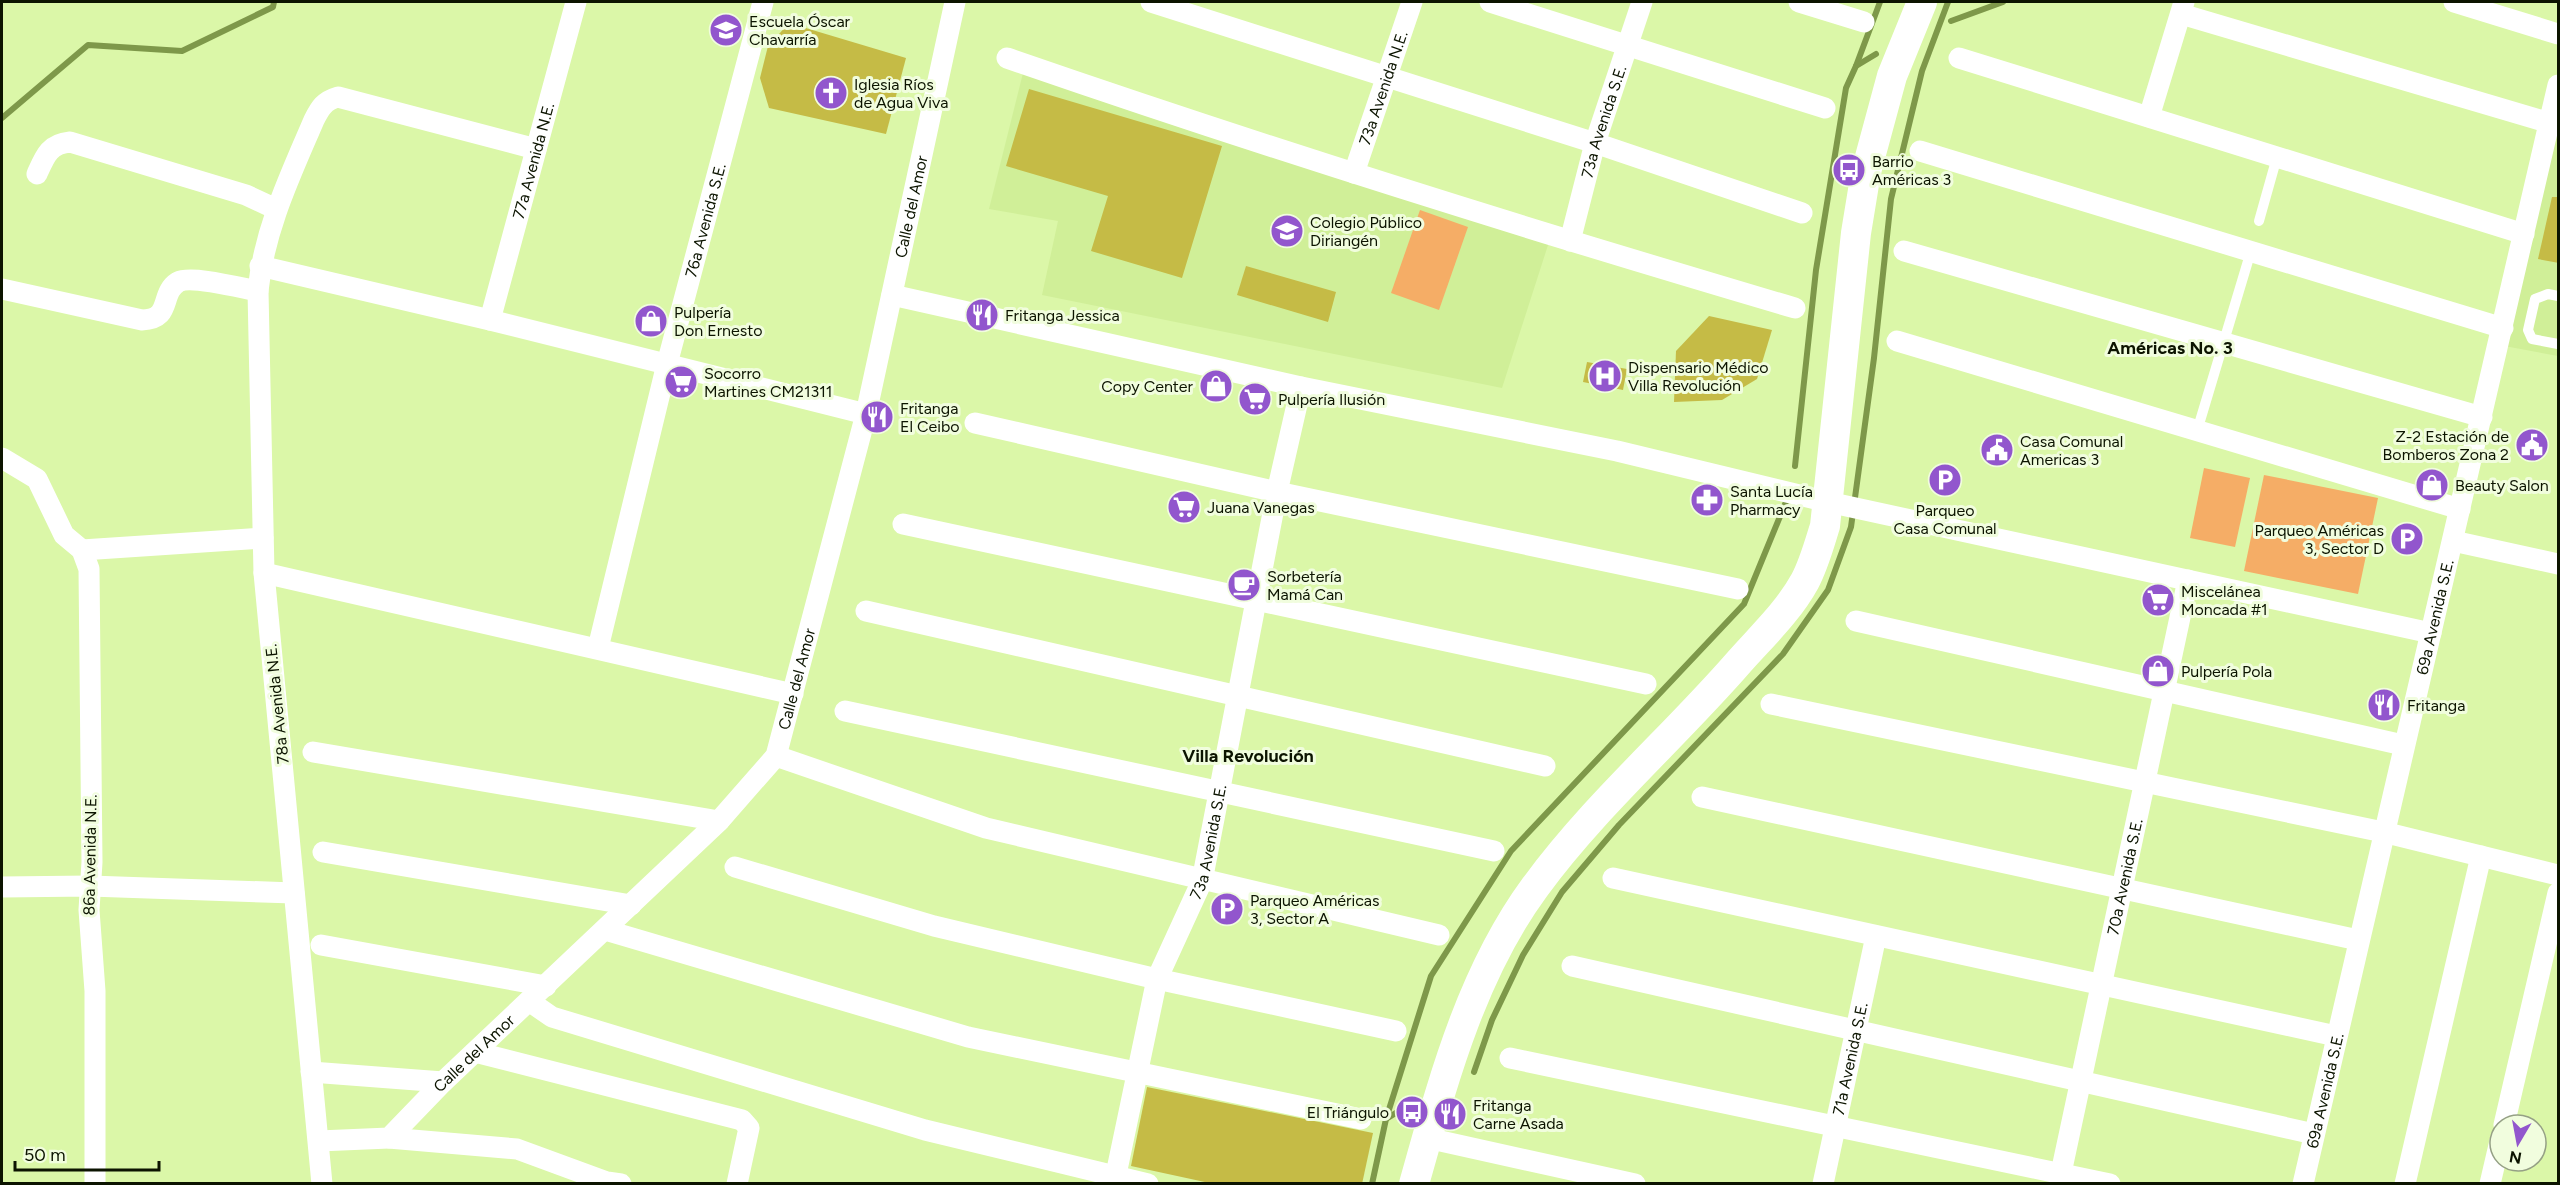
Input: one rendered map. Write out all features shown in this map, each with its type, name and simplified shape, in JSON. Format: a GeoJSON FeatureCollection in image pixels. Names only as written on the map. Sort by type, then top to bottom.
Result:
{"type":"FeatureCollection","features":[{"type":"Feature","properties":{"kind":"street","name":"77a Avenida N.E."},"geometry":{"type":"LineString","coordinates":[[490,320],[576,2]]}},
{"type":"Feature","properties":{"kind":"street","name":"76a Avenida S.E."},"geometry":{"type":"LineString","coordinates":[[598,648],[667,364],[763,2]]}},
{"type":"Feature","properties":{"kind":"street","name":"Calle del Amor"},"geometry":{"type":"LineString","coordinates":[[389,1138],[443,1083],[719,822],[777,756],[866,414],[955,2]]}},
{"type":"Feature","properties":{"kind":"street"},"geometry":{"type":"LineString","coordinates":[[1150,2],[1595,143],[1802,213]]}},
{"type":"Feature","properties":{"kind":"street","name":"73a Avenida N.E."},"geometry":{"type":"LineString","coordinates":[[1354,173],[1412,2]]}},
{"type":"Feature","properties":{"kind":"street"},"geometry":{"type":"LineString","coordinates":[[1490,2],[1825,108]]}},
{"type":"Feature","properties":{"kind":"street","name":"73a Avenida S.E."},"geometry":{"type":"LineString","coordinates":[[1570,242],[1595,143],[1642,2]]}},
{"type":"Feature","properties":{"kind":"street"},"geometry":{"type":"LineString","coordinates":[[1799,2],[1864,22]]}},
{"type":"Feature","properties":{"kind":"street"},"geometry":{"type":"LineString","coordinates":[[1414,1183],[1455,1043],[1497,948],[1534,888],[1608,801],[1714,691],[1790,605],[1815,559],[1825,526],[1836,503],[1856,233],[1866,172],[1892,76],[1922,2]]}},
{"type":"Feature","properties":{"kind":"street"},"geometry":{"type":"LineString","coordinates":[[2454,2],[2559,34]]}},
{"type":"Feature","properties":{"kind":"street"},"geometry":{"type":"LineString","coordinates":[[2149,117],[2183,8],[2550,123]]}},
{"type":"Feature","properties":{"kind":"street"},"geometry":{"type":"LineString","coordinates":[[1007,58],[1198,124],[1570,242],[1795,308]]}},
{"type":"Feature","properties":{"kind":"street"},"geometry":{"type":"LineString","coordinates":[[1959,58],[2524,234]]}},
{"type":"Feature","properties":{"kind":"street","name":"69a Avenida S.E."},"geometry":{"type":"LineString","coordinates":[[2303,1184],[2403,745],[2559,86]]}},
{"type":"Feature","properties":{"kind":"street","name":"78a Avenida N.E."},"geometry":{"type":"LineString","coordinates":[[322,1184],[264,573],[258,291],[260,266],[276,209],[321,106],[338,97],[536,149]]}},
{"type":"Feature","properties":{"kind":"street"},"geometry":{"type":"LineString","coordinates":[[37,174],[47,151],[57,143],[70,142],[246,195],[276,209]]}},
{"type":"Feature","properties":{"kind":"street"},"geometry":{"type":"LineString","coordinates":[[1920,151],[2503,328]]}},
{"type":"Feature","properties":{"kind":"street"},"geometry":{"type":"LineString","coordinates":[[1904,251],[2482,417]]}},
{"type":"Feature","properties":{"kind":"street"},"geometry":{"type":"LineString","coordinates":[[260,266],[490,320],[866,414]]}},
{"type":"Feature","properties":{"kind":"street"},"geometry":{"type":"LineString","coordinates":[[2,289],[142,320],[153,320],[161,314],[178,282],[191,280],[258,291]]}},
{"type":"Feature","properties":{"kind":"street"},"geometry":{"type":"LineString","coordinates":[[892,295],[1301,387],[1617,452],[1865,510],[2431,633]]}},
{"type":"Feature","properties":{"kind":"street"},"geometry":{"type":"LineString","coordinates":[[1898,341],[2460,509]]}},
{"type":"Feature","properties":{"kind":"street","name":"73a Avenida S.E."},"geometry":{"type":"LineString","coordinates":[[1115,1180],[1157,979],[1202,881],[1277,492],[1301,387]]}},
{"type":"Feature","properties":{"kind":"street"},"geometry":{"type":"LineString","coordinates":[[975,423],[1277,492],[1738,589]]}},
{"type":"Feature","properties":{"kind":"street"},"geometry":{"type":"LineString","coordinates":[[2,458],[37,479],[64,535],[82,550],[263,538]]}},
{"type":"Feature","properties":{"kind":"street"},"geometry":{"type":"LineString","coordinates":[[903,524],[1646,684]]}},
{"type":"Feature","properties":{"kind":"street"},"geometry":{"type":"LineString","coordinates":[[2452,541],[2559,564]]}},
{"type":"Feature","properties":{"kind":"street","name":"86a Avenida N.E."},"geometry":{"type":"LineString","coordinates":[[82,550],[89,569],[89,910],[95,991],[95,1184]]}},
{"type":"Feature","properties":{"kind":"street"},"geometry":{"type":"LineString","coordinates":[[264,573],[793,694]]}},
{"type":"Feature","properties":{"kind":"street","name":"70a Avenida S.E."},"geometry":{"type":"LineString","coordinates":[[2061,1173],[2188,580]]}},
{"type":"Feature","properties":{"kind":"street"},"geometry":{"type":"LineString","coordinates":[[866,611],[1545,766]]}},
{"type":"Feature","properties":{"kind":"street"},"geometry":{"type":"LineString","coordinates":[[1856,621],[2403,745]]}},
{"type":"Feature","properties":{"kind":"street"},"geometry":{"type":"LineString","coordinates":[[1771,704],[2383,832],[2559,874]]}},
{"type":"Feature","properties":{"kind":"street"},"geometry":{"type":"LineString","coordinates":[[845,711],[1494,851]]}},
{"type":"Feature","properties":{"kind":"street"},"geometry":{"type":"LineString","coordinates":[[313,752],[719,822]]}},
{"type":"Feature","properties":{"kind":"street"},"geometry":{"type":"LineString","coordinates":[[777,756],[986,828],[1202,881],[1439,935]]}},
{"type":"Feature","properties":{"kind":"street"},"geometry":{"type":"LineString","coordinates":[[1702,797],[2358,940]]}},
{"type":"Feature","properties":{"kind":"street"},"geometry":{"type":"LineString","coordinates":[[322,852],[631,905]]}},
{"type":"Feature","properties":{"kind":"street"},"geometry":{"type":"LineString","coordinates":[[2405,1184],[2481,856]]}},
{"type":"Feature","properties":{"kind":"street"},"geometry":{"type":"LineString","coordinates":[[735,867],[934,926],[1157,979],[1396,1031]]}},
{"type":"Feature","properties":{"kind":"street"},"geometry":{"type":"LineString","coordinates":[[1614,878],[2336,1036]]}},
{"type":"Feature","properties":{"kind":"street"},"geometry":{"type":"LineString","coordinates":[[2,887],[90,886],[294,893]]}},
{"type":"Feature","properties":{"kind":"street"},"geometry":{"type":"LineString","coordinates":[[2507,1113],[2559,893]]}},
{"type":"Feature","properties":{"kind":"street"},"geometry":{"type":"LineString","coordinates":[[605,930],[968,1037],[1362,1119]]}},
{"type":"Feature","properties":{"kind":"street","name":"71a Avenida S.E."},"geometry":{"type":"LineString","coordinates":[[1823,1184],[1876,936]]}},
{"type":"Feature","properties":{"kind":"street"},"geometry":{"type":"LineString","coordinates":[[321,945],[546,986]]}},
{"type":"Feature","properties":{"kind":"street"},"geometry":{"type":"LineString","coordinates":[[1572,966],[2314,1134]]}},
{"type":"Feature","properties":{"kind":"street"},"geometry":{"type":"LineString","coordinates":[[529,1001],[552,1017],[924,1130],[1115,1180],[1148,1184]]}},
{"type":"Feature","properties":{"kind":"street"},"geometry":{"type":"LineString","coordinates":[[476,1052],[742,1120],[749,1128],[737,1184]]}},
{"type":"Feature","properties":{"kind":"street"},"geometry":{"type":"LineString","coordinates":[[1510,1058],[2110,1184]]}},
{"type":"Feature","properties":{"kind":"street"},"geometry":{"type":"LineString","coordinates":[[312,1072],[443,1083]]}},
{"type":"Feature","properties":{"kind":"street"},"geometry":{"type":"LineString","coordinates":[[319,1141],[389,1138],[517,1149],[607,1182],[621,1184]]}},
{"type":"Feature","properties":{"kind":"street"},"geometry":{"type":"LineString","coordinates":[[1427,1138],[1635,1184]]}},
{"type":"Feature","properties":{"kind":"lane"},"geometry":{"type":"LineString","coordinates":[[2259,222],[2277,157]]}},
{"type":"Feature","properties":{"kind":"lane"},"geometry":{"type":"LineString","coordinates":[[2197,431],[2251,251]]}},
{"type":"Feature","properties":{"kind":"lane"},"geometry":{"type":"LineString","coordinates":[[2559,296],[2540,295],[2535,299],[2528,330],[2532,339],[2559,345]]}},
{"type":"Feature","properties":{"kind":"lane"},"geometry":{"type":"LineString","coordinates":[[2508,306],[2531,311]]}},
{"type":"Feature","properties":{"kind":"shaded area","name":"Colegio Público Diriangén"},"geometry":{"type":"Polygon","coordinates":[[[1024,69],[1549,242],[1502,388],[1042,295],[1058,221],[989,209],[1024,69]]]}},
{"type":"Feature","properties":{"kind":"shaded area"},"geometry":{"type":"Polygon","coordinates":[[[2558,90],[2558,356],[2499,345],[2558,90]]]}},
{"type":"Feature","properties":{"kind":"shaded area"},"geometry":{"type":"Polygon","coordinates":[[[1420,210],[1468,227],[1439,310],[1391,293],[1420,210]]]}},
{"type":"Feature","properties":{"kind":"shaded area"},"geometry":{"type":"Polygon","coordinates":[[[2204,468],[2250,478],[2235,547],[2190,538],[2204,468]]]}},
{"type":"Feature","properties":{"kind":"shaded area"},"geometry":{"type":"Polygon","coordinates":[[[2264,475],[2378,498],[2358,594],[2244,571],[2264,475]]]}},
{"type":"Feature","properties":{"kind":"building","name":"Iglesia Ríos de Agua Viva"},"geometry":{"type":"Polygon","coordinates":[[[789,23],[906,58],[886,134],[769,108],[760,78],[768,46],[789,23]]]}},
{"type":"Feature","properties":{"kind":"building"},"geometry":{"type":"Polygon","coordinates":[[[1029,89],[1222,146],[1182,278],[1091,251],[1108,196],[1006,166],[1029,89]]]}},
{"type":"Feature","properties":{"kind":"building"},"geometry":{"type":"Polygon","coordinates":[[[2552,197],[2559,197],[2559,263],[2538,259],[2552,197]]]}},
{"type":"Feature","properties":{"kind":"building"},"geometry":{"type":"Polygon","coordinates":[[[1246,266],[1336,292],[1328,322],[1237,295],[1246,266]]]}},
{"type":"Feature","properties":{"kind":"building"},"geometry":{"type":"Polygon","coordinates":[[[1709,316],[1772,330],[1757,379],[1722,400],[1674,402],[1676,351],[1709,316]]]}},
{"type":"Feature","properties":{"kind":"building","name":"Dispensario Médico Villa Revolución"},"geometry":{"type":"Polygon","coordinates":[[[1587,362],[1627,369],[1623,390],[1583,382],[1587,362]]]}},
{"type":"Feature","properties":{"kind":"building"},"geometry":{"type":"Polygon","coordinates":[[[1147,1087],[1373,1133],[1362,1184],[1214,1184],[1131,1166],[1147,1087]]]}},
{"type":"Feature","properties":{"kind":"waterway"},"geometry":{"type":"LineString","coordinates":[[2,118],[88,45],[182,51],[273,7],[274,2]]}},
{"type":"Feature","properties":{"kind":"waterway"},"geometry":{"type":"LineString","coordinates":[[1856,66],[1880,2]]}},
{"type":"Feature","properties":{"kind":"waterway"},"geometry":{"type":"LineString","coordinates":[[1474,1072],[1492,1020],[1523,955],[1562,892],[1619,825],[1783,654],[1828,590],[1851,527],[1874,358],[1891,199],[1922,71],[1948,2]]}},
{"type":"Feature","properties":{"kind":"waterway"},"geometry":{"type":"LineString","coordinates":[[1951,21],[2003,2]]}},
{"type":"Feature","properties":{"kind":"waterway"},"geometry":{"type":"LineString","coordinates":[[1795,466],[1816,270],[1846,88],[1856,66],[1876,54]]}},
{"type":"Feature","properties":{"kind":"waterway"},"geometry":{"type":"LineString","coordinates":[[1372,1184],[1386,1119],[1431,976],[1511,851],[1744,604],[1788,497]]}},
{"type":"Feature","properties":{"kind":"waterway"},"geometry":{"type":"LineString","coordinates":[[1386,1119],[1399,1111]]}},
{"type":"Feature","properties":{"kind":"place","name":"Escuela Óscar Chavarría"},"geometry":{"type":"Point","coordinates":[726,30]}},
{"type":"Feature","properties":{"kind":"place","name":"Iglesia Ríos de Agua Viva"},"geometry":{"type":"Point","coordinates":[831,93]}},
{"type":"Feature","properties":{"kind":"place","name":"Barrio Américas 3"},"geometry":{"type":"Point","coordinates":[1849,170]}},
{"type":"Feature","properties":{"kind":"place","name":"Colegio Público Diriangén"},"geometry":{"type":"Point","coordinates":[1287,231]}},
{"type":"Feature","properties":{"kind":"place","name":"Fritanga Jessica"},"geometry":{"type":"Point","coordinates":[982,315]}},
{"type":"Feature","properties":{"kind":"place","name":"Pulpería Don Ernesto"},"geometry":{"type":"Point","coordinates":[651,321]}},
{"type":"Feature","properties":{"kind":"place","name":"Dispensario Médico Villa Revolución"},"geometry":{"type":"Point","coordinates":[1605,376]}},
{"type":"Feature","properties":{"kind":"place","name":"Socorro Martines CM21311"},"geometry":{"type":"Point","coordinates":[681,382]}},
{"type":"Feature","properties":{"kind":"place","name":"Copy Center"},"geometry":{"type":"Point","coordinates":[1216,386]}},
{"type":"Feature","properties":{"kind":"place","name":"Pulpería Ilusión"},"geometry":{"type":"Point","coordinates":[1255,399]}},
{"type":"Feature","properties":{"kind":"place","name":"Fritanga El Ceibo"},"geometry":{"type":"Point","coordinates":[877,417]}},
{"type":"Feature","properties":{"kind":"place","name":"Z-2 Estación de Bomberos Zona 2"},"geometry":{"type":"Point","coordinates":[2532,445]}},
{"type":"Feature","properties":{"kind":"place","name":"Casa Comunal Americas 3"},"geometry":{"type":"Point","coordinates":[1997,450]}},
{"type":"Feature","properties":{"kind":"place","name":"Parqueo Casa Comunal"},"geometry":{"type":"Point","coordinates":[1945,480]}},
{"type":"Feature","properties":{"kind":"place","name":"Beauty Salon"},"geometry":{"type":"Point","coordinates":[2432,485]}},
{"type":"Feature","properties":{"kind":"place","name":"Santa Lucía Pharmacy"},"geometry":{"type":"Point","coordinates":[1707,500]}},
{"type":"Feature","properties":{"kind":"place","name":"Juana Vanegas"},"geometry":{"type":"Point","coordinates":[1184,507]}},
{"type":"Feature","properties":{"kind":"place","name":"Parqueo Américas 3, Sector D"},"geometry":{"type":"Point","coordinates":[2407,539]}},
{"type":"Feature","properties":{"kind":"place","name":"Sorbetería Mamá Can"},"geometry":{"type":"Point","coordinates":[1244,585]}},
{"type":"Feature","properties":{"kind":"place","name":"Miscelánea Moncada #1"},"geometry":{"type":"Point","coordinates":[2158,600]}},
{"type":"Feature","properties":{"kind":"place","name":"Pulpería Pola"},"geometry":{"type":"Point","coordinates":[2158,671]}},
{"type":"Feature","properties":{"kind":"place","name":"Fritanga"},"geometry":{"type":"Point","coordinates":[2384,705]}},
{"type":"Feature","properties":{"kind":"place","name":"Parqueo Américas 3, Sector A"},"geometry":{"type":"Point","coordinates":[1227,909]}},
{"type":"Feature","properties":{"kind":"place","name":"El Triángulo"},"geometry":{"type":"Point","coordinates":[1412,1112]}},
{"type":"Feature","properties":{"kind":"place","name":"Fritanga Carne Asada"},"geometry":{"type":"Point","coordinates":[1450,1114]}},
{"type":"Feature","properties":{"kind":"district","name":"Américas No. 3"},"geometry":{"type":"Point","coordinates":[2170,348]}},
{"type":"Feature","properties":{"kind":"district","name":"Villa Revolución"},"geometry":{"type":"Point","coordinates":[1248,756]}}]}
